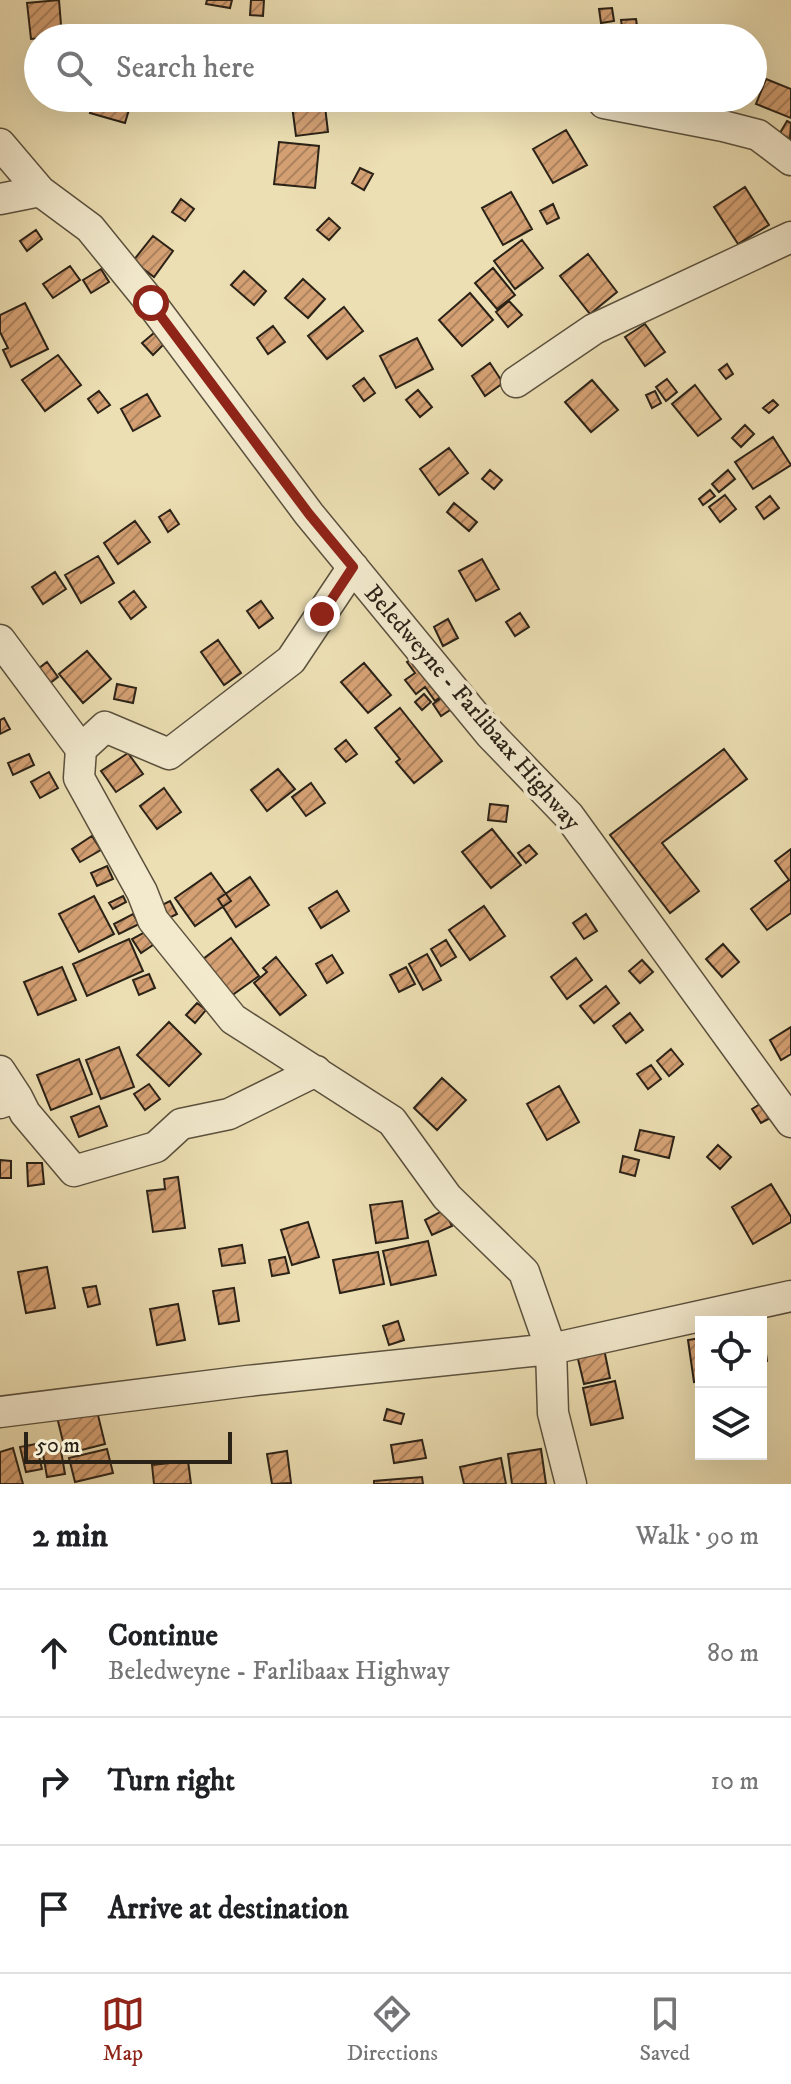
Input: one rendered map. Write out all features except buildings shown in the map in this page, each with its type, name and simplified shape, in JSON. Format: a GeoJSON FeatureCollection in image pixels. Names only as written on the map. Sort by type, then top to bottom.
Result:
{"type":"FeatureCollection","features":[{"type":"Feature","properties":{"kind":"street"},"geometry":{"type":"LineString","coordinates":[[647,112],[758,135],[791,160]]}},
{"type":"Feature","properties":{"kind":"street","name":"Beledweyne - Farlibaax Highway"},"geometry":{"type":"LineString","coordinates":[[0,144],[40,191],[90,228],[151,303],[309,514],[490,734],[569,816],[791,1122]]}},
{"type":"Feature","properties":{"kind":"street"},"geometry":{"type":"LineString","coordinates":[[0,199],[40,191]]}},
{"type":"Feature","properties":{"kind":"street"},"geometry":{"type":"LineString","coordinates":[[516,382],[594,329],[791,237]]}},
{"type":"Feature","properties":{"kind":"street"},"geometry":{"type":"LineString","coordinates":[[81,749],[105,727],[169,754],[291,660],[353,567]]}},
{"type":"Feature","properties":{"kind":"street"},"geometry":{"type":"LineString","coordinates":[[0,640],[81,749],[79,778],[142,892],[153,920],[233,1019],[392,1121],[447,1197],[524,1272],[551,1349],[553,1413],[571,1484]]}},
{"type":"Feature","properties":{"kind":"street"},"geometry":{"type":"LineString","coordinates":[[0,1071],[8,1100],[25,1113],[74,1171],[156,1147],[181,1124],[229,1114],[316,1071]]}},
{"type":"Feature","properties":{"kind":"street"},"geometry":{"type":"LineString","coordinates":[[0,1412],[247,1381],[551,1349],[791,1296]]}},
{"type":"Feature","properties":{"kind":"route"},"geometry":{"type":"LineString","coordinates":[[151,303],[309,514],[353,567],[322,614]]}}]}
